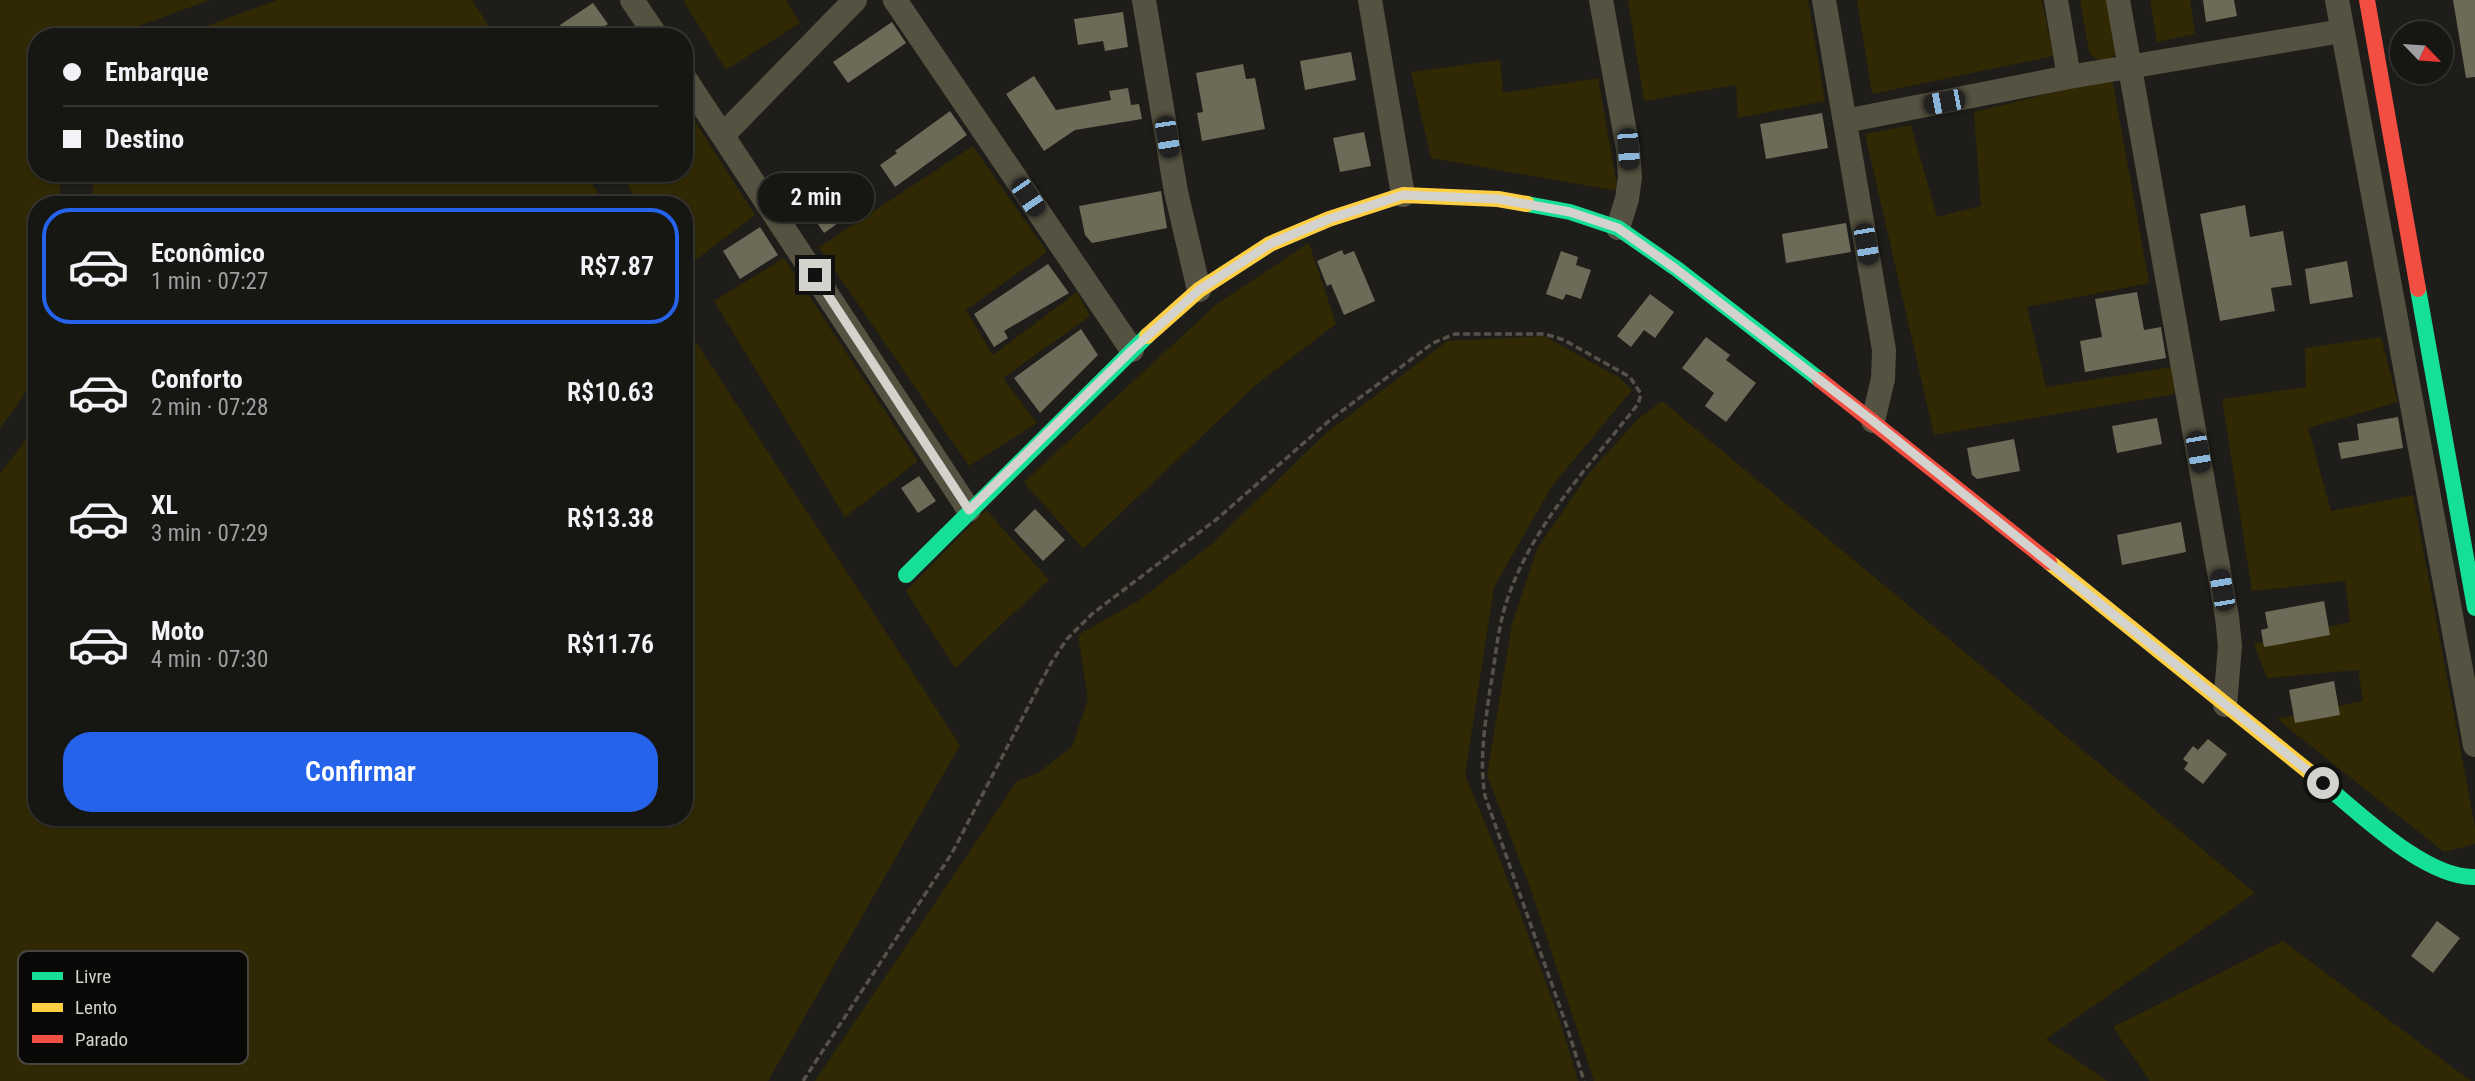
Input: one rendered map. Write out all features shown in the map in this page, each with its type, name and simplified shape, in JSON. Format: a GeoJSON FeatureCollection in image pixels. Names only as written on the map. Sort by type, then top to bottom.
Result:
{"type":"FeatureCollection","features":[{"type":"Feature","properties":{"kind":"street"},"geometry":{"type":"LineString","coordinates":[[632,0],[651,28]]}},
{"type":"Feature","properties":{"kind":"street"},"geometry":{"type":"LineString","coordinates":[[723,135],[855,0]]}},
{"type":"Feature","properties":{"kind":"street"},"geometry":{"type":"LineString","coordinates":[[895,0],[1132,350]]}},
{"type":"Feature","properties":{"kind":"street"},"geometry":{"type":"LineString","coordinates":[[1144,0],[1176,192],[1199,290]]}},
{"type":"Feature","properties":{"kind":"street"},"geometry":{"type":"LineString","coordinates":[[1370,0],[1403,195]]}},
{"type":"Feature","properties":{"kind":"street"},"geometry":{"type":"LineString","coordinates":[[1601,0],[1628,149],[1630,177],[1627,199],[1618,228]]}},
{"type":"Feature","properties":{"kind":"street"},"geometry":{"type":"LineString","coordinates":[[1824,0],[1884,349],[1883,379],[1873,421]]}},
{"type":"Feature","properties":{"kind":"street"},"geometry":{"type":"LineString","coordinates":[[2056,0],[2068,77]]}},
{"type":"Feature","properties":{"kind":"street"},"geometry":{"type":"LineString","coordinates":[[2118,0],[2227,617],[2230,646],[2225,705]]}},
{"type":"Feature","properties":{"kind":"street"},"geometry":{"type":"LineString","coordinates":[[2337,0],[2475,745]]}},
{"type":"Feature","properties":{"kind":"street"},"geometry":{"type":"LineString","coordinates":[[2367,0],[2475,608]]}},
{"type":"Feature","properties":{"kind":"street"},"geometry":{"type":"LineString","coordinates":[[1845,121],[2068,77],[2342,31]]}},
{"type":"Feature","properties":{"kind":"street"},"geometry":{"type":"LineString","coordinates":[[693,91],[969,510]]}},
{"type":"Feature","properties":{"kind":"street"},"geometry":{"type":"LineString","coordinates":[[906,575],[1132,350],[1199,290],[1270,244],[1329,219],[1403,195],[1498,199],[1570,212],[1618,228],[1676,269],[1873,421],[2431,867],[2460,878],[2475,877]]}},
{"type":"Feature","properties":{"kind":"path"},"geometry":{"type":"LineString","coordinates":[[803,1081],[952,853],[1051,663],[1075,631],[1092,614],[1217,519],[1330,420],[1433,343],[1455,334],[1523,333],[1545,334],[1564,340],[1630,377],[1641,394],[1638,404],[1550,515],[1524,558],[1504,610],[1482,741],[1480,768],[1485,796],[1584,1081]]}},
{"type":"Feature","properties":{"kind":"shaded area"},"geometry":{"type":"Polygon","coordinates":[[[0,0],[210,0],[133,28],[28,28],[28,182],[61,182],[59,196],[28,196],[28,389],[0,428],[0,0]]]}},
{"type":"Feature","properties":{"kind":"shaded area"},"geometry":{"type":"Polygon","coordinates":[[[277,0],[472,0],[490,28],[201,28],[277,0]]]}},
{"type":"Feature","properties":{"kind":"shaded area"},"geometry":{"type":"Polygon","coordinates":[[[683,0],[786,0],[800,23],[726,70],[683,0]]]}},
{"type":"Feature","properties":{"kind":"shaded area"},"geometry":{"type":"Polygon","coordinates":[[[1628,0],[1808,0],[1825,101],[1738,118],[1736,85],[1644,101],[1628,0]]]}},
{"type":"Feature","properties":{"kind":"shaded area"},"geometry":{"type":"Polygon","coordinates":[[[1857,0],[2042,0],[2053,56],[1872,94],[1857,0]]]}},
{"type":"Feature","properties":{"kind":"shaded area"},"geometry":{"type":"Polygon","coordinates":[[[2080,0],[2111,0],[2118,52],[2110,59],[2096,59],[2089,52],[2080,0]]]}},
{"type":"Feature","properties":{"kind":"shaded area"},"geometry":{"type":"Polygon","coordinates":[[[2150,0],[2190,0],[2195,34],[2157,42],[2150,0]]]}},
{"type":"Feature","properties":{"kind":"shaded area"},"geometry":{"type":"Polygon","coordinates":[[[1500,60],[1503,93],[1598,78],[1618,191],[1431,158],[1411,72],[1500,60]]]}},
{"type":"Feature","properties":{"kind":"shaded area"},"geometry":{"type":"Polygon","coordinates":[[[2112,78],[2149,283],[2027,307],[2046,387],[2172,367],[2175,394],[1934,435],[1865,134],[1911,125],[1937,217],[1981,206],[1974,112],[2112,78]]]}},
{"type":"Feature","properties":{"kind":"shaded area"},"geometry":{"type":"Polygon","coordinates":[[[693,118],[755,215],[693,262],[693,196],[634,196],[626,182],[693,182],[693,118]]]}},
{"type":"Feature","properties":{"kind":"shaded area"},"geometry":{"type":"Polygon","coordinates":[[[973,146],[1047,252],[966,310],[993,355],[1077,292],[1090,316],[1003,378],[1037,423],[969,466],[819,247],[973,146]]]}},
{"type":"Feature","properties":{"kind":"shaded area"},"geometry":{"type":"Polygon","coordinates":[[[94,182],[591,182],[600,196],[91,196],[94,182]]]}},
{"type":"Feature","properties":{"kind":"shaded area"},"geometry":{"type":"Polygon","coordinates":[[[1309,243],[1336,324],[1258,383],[1083,549],[1024,482],[1218,303],[1309,243]]]}},
{"type":"Feature","properties":{"kind":"shaded area"},"geometry":{"type":"Polygon","coordinates":[[[784,258],[918,461],[845,517],[714,301],[784,258]]]}},
{"type":"Feature","properties":{"kind":"shaded area"},"geometry":{"type":"Polygon","coordinates":[[[1544,336],[1620,378],[1632,390],[1552,486],[1494,587],[1465,775],[1501,862],[1559,1018],[1578,1081],[815,1081],[1017,781],[1038,773],[1072,747],[1088,699],[1078,635],[1138,601],[1213,543],[1325,434],[1447,341],[1544,336]]]}},
{"type":"Feature","properties":{"kind":"shaded area"},"geometry":{"type":"Polygon","coordinates":[[[2381,337],[2398,402],[2308,428],[2331,511],[2413,495],[2475,827],[2475,844],[2444,852],[2277,719],[2363,701],[2358,670],[2267,678],[2254,644],[2350,622],[2345,581],[2252,591],[2222,399],[2306,387],[2305,348],[2381,337]]]}},
{"type":"Feature","properties":{"kind":"shaded area"},"geometry":{"type":"Polygon","coordinates":[[[693,338],[960,745],[768,1081],[0,1081],[0,474],[28,437],[28,826],[693,826],[693,338]]]}},
{"type":"Feature","properties":{"kind":"shaded area"},"geometry":{"type":"Polygon","coordinates":[[[1662,401],[2255,893],[2046,1039],[2107,1081],[1594,1081],[1531,890],[1487,775],[1512,624],[1537,549],[1589,473],[1638,419],[1662,401]]]}},
{"type":"Feature","properties":{"kind":"shaded area"},"geometry":{"type":"Polygon","coordinates":[[[986,510],[1049,580],[955,668],[906,591],[986,510]]]}},
{"type":"Feature","properties":{"kind":"shaded area"},"geometry":{"type":"Polygon","coordinates":[[[2283,941],[2471,1081],[2150,1081],[2113,1027],[2283,941]]]}},
{"type":"Feature","properties":{"kind":"building"},"geometry":{"type":"Polygon","coordinates":[[[2203,0],[2234,0],[2237,16],[2206,22],[2203,0]]]}},
{"type":"Feature","properties":{"kind":"building"},"geometry":{"type":"Polygon","coordinates":[[[2453,0],[2475,0],[2475,77],[2466,78],[2453,0]]]}},
{"type":"Feature","properties":{"kind":"building"},"geometry":{"type":"Polygon","coordinates":[[[593,3],[608,24],[602,28],[562,28],[560,25],[593,3]]]}},
{"type":"Feature","properties":{"kind":"building"},"geometry":{"type":"Polygon","coordinates":[[[1123,12],[1128,47],[1105,51],[1103,41],[1078,45],[1074,19],[1123,12]]]}},
{"type":"Feature","properties":{"kind":"building"},"geometry":{"type":"Polygon","coordinates":[[[892,22],[906,43],[848,83],[833,62],[892,22]]]}},
{"type":"Feature","properties":{"kind":"building"},"geometry":{"type":"Polygon","coordinates":[[[1351,52],[1356,80],[1305,90],[1300,61],[1351,52]]]}},
{"type":"Feature","properties":{"kind":"building"},"geometry":{"type":"Polygon","coordinates":[[[1243,64],[1246,79],[1255,78],[1265,129],[1202,141],[1197,113],[1203,112],[1196,73],[1243,64]]]}},
{"type":"Feature","properties":{"kind":"building"},"geometry":{"type":"Polygon","coordinates":[[[1034,76],[1056,110],[1111,100],[1109,91],[1128,88],[1131,105],[1139,104],[1142,119],[1075,130],[1044,151],[1006,94],[1034,76]]]}},
{"type":"Feature","properties":{"kind":"building"},"geometry":{"type":"Polygon","coordinates":[[[950,111],[967,135],[895,187],[880,165],[950,111]]]}},
{"type":"Feature","properties":{"kind":"building"},"geometry":{"type":"Polygon","coordinates":[[[1822,113],[1828,148],[1766,159],[1760,124],[1822,113]]]}},
{"type":"Feature","properties":{"kind":"building"},"geometry":{"type":"Polygon","coordinates":[[[1364,132],[1371,166],[1340,172],[1333,138],[1364,132]]]}},
{"type":"Feature","properties":{"kind":"building"},"geometry":{"type":"Polygon","coordinates":[[[836,187],[854,212],[824,233],[806,207],[836,187]]]}},
{"type":"Feature","properties":{"kind":"building"},"geometry":{"type":"Polygon","coordinates":[[[1161,191],[1167,228],[1092,243],[1085,235],[1079,206],[1161,191]]]}},
{"type":"Feature","properties":{"kind":"building"},"geometry":{"type":"Polygon","coordinates":[[[2245,205],[2250,237],[2283,231],[2292,285],[2271,288],[2275,311],[2220,321],[2200,214],[2245,205]]]}},
{"type":"Feature","properties":{"kind":"building"},"geometry":{"type":"Polygon","coordinates":[[[1846,223],[1851,252],[1786,263],[1782,234],[1846,223]]]}},
{"type":"Feature","properties":{"kind":"building"},"geometry":{"type":"Polygon","coordinates":[[[760,227],[778,255],[740,279],[723,251],[760,227]]]}},
{"type":"Feature","properties":{"kind":"building"},"geometry":{"type":"Polygon","coordinates":[[[1342,250],[1344,255],[1354,251],[1375,301],[1344,315],[1331,284],[1327,286],[1317,261],[1342,250]]]}},
{"type":"Feature","properties":{"kind":"building"},"geometry":{"type":"Polygon","coordinates":[[[1561,251],[1578,257],[1576,265],[1591,270],[1581,299],[1566,294],[1563,300],[1546,294],[1561,251]]]}},
{"type":"Feature","properties":{"kind":"building"},"geometry":{"type":"Polygon","coordinates":[[[2347,261],[2353,297],[2310,304],[2305,269],[2347,261]]]}},
{"type":"Feature","properties":{"kind":"building"},"geometry":{"type":"Polygon","coordinates":[[[1048,264],[1069,293],[1004,331],[1008,338],[994,347],[974,314],[1048,264]]]}},
{"type":"Feature","properties":{"kind":"building"},"geometry":{"type":"Polygon","coordinates":[[[2137,292],[2144,330],[2161,327],[2166,358],[2085,372],[2080,341],[2102,337],[2095,299],[2137,292]]]}},
{"type":"Feature","properties":{"kind":"building"},"geometry":{"type":"Polygon","coordinates":[[[1650,294],[1674,312],[1655,338],[1644,330],[1631,347],[1617,336],[1650,294]]]}},
{"type":"Feature","properties":{"kind":"building"},"geometry":{"type":"Polygon","coordinates":[[[1081,329],[1098,355],[1040,413],[1014,378],[1081,329]]]}},
{"type":"Feature","properties":{"kind":"building"},"geometry":{"type":"Polygon","coordinates":[[[1706,337],[1730,355],[1726,360],[1756,383],[1726,422],[1705,406],[1714,393],[1682,368],[1706,337]]]}},
{"type":"Feature","properties":{"kind":"building"},"geometry":{"type":"Polygon","coordinates":[[[2398,417],[2403,448],[2341,459],[2338,443],[2359,440],[2357,424],[2398,417]]]}},
{"type":"Feature","properties":{"kind":"building"},"geometry":{"type":"Polygon","coordinates":[[[2157,418],[2162,444],[2117,453],[2112,426],[2157,418]]]}},
{"type":"Feature","properties":{"kind":"building"},"geometry":{"type":"Polygon","coordinates":[[[2014,439],[2020,471],[1977,479],[1972,475],[1967,448],[2014,439]]]}},
{"type":"Feature","properties":{"kind":"building"},"geometry":{"type":"Polygon","coordinates":[[[919,476],[936,501],[918,513],[901,488],[919,476]]]}},
{"type":"Feature","properties":{"kind":"building"},"geometry":{"type":"Polygon","coordinates":[[[1035,509],[1065,540],[1043,561],[1014,530],[1035,509]]]}},
{"type":"Feature","properties":{"kind":"building"},"geometry":{"type":"Polygon","coordinates":[[[2181,522],[2186,552],[2122,565],[2117,535],[2181,522]]]}},
{"type":"Feature","properties":{"kind":"building"},"geometry":{"type":"Polygon","coordinates":[[[2324,601],[2330,635],[2264,647],[2261,630],[2268,628],[2265,612],[2324,601]]]}},
{"type":"Feature","properties":{"kind":"building"},"geometry":{"type":"Polygon","coordinates":[[[2334,681],[2340,715],[2295,723],[2289,690],[2334,681]]]}},
{"type":"Feature","properties":{"kind":"building"},"geometry":{"type":"Polygon","coordinates":[[[2208,739],[2227,754],[2203,784],[2184,769],[2188,763],[2183,759],[2193,746],[2198,750],[2208,739]]]}},
{"type":"Feature","properties":{"kind":"building"},"geometry":{"type":"Polygon","coordinates":[[[2437,921],[2460,938],[2433,973],[2411,956],[2437,921]]]}},
{"type":"Feature","properties":{"kind":"traffic: fast"},"geometry":{"type":"LineString","coordinates":[[1527,204],[1570,212],[1618,228],[1677,269],[1820,380]]}},
{"type":"Feature","properties":{"kind":"traffic: fast"},"geometry":{"type":"LineString","coordinates":[[2418,289],[2475,608]]}},
{"type":"Feature","properties":{"kind":"traffic: fast"},"geometry":{"type":"LineString","coordinates":[[906,575],[1147,336]]}},
{"type":"Feature","properties":{"kind":"traffic: fast"},"geometry":{"type":"LineString","coordinates":[[2318,779],[2392,841],[2414,855],[2455,875],[2475,877]]}},
{"type":"Feature","properties":{"kind":"traffic: slow"},"geometry":{"type":"LineString","coordinates":[[1147,336],[1199,290],[1270,244],[1329,219],[1403,195],[1498,199],[1527,204]]}},
{"type":"Feature","properties":{"kind":"traffic: slow"},"geometry":{"type":"LineString","coordinates":[[2049,562],[2318,779]]}},
{"type":"Feature","properties":{"kind":"traffic: jam"},"geometry":{"type":"LineString","coordinates":[[2367,0],[2418,289]]}},
{"type":"Feature","properties":{"kind":"traffic: jam"},"geometry":{"type":"LineString","coordinates":[[1820,380],[2049,562]]}},
{"type":"Feature","properties":{"kind":"route"},"geometry":{"type":"LineString","coordinates":[[815,275],[969,510],[1132,350],[1199,290],[1270,244],[1329,219],[1403,195],[1498,199],[1570,212],[1618,228],[1676,269],[1873,421],[2323,783]]}}]}
